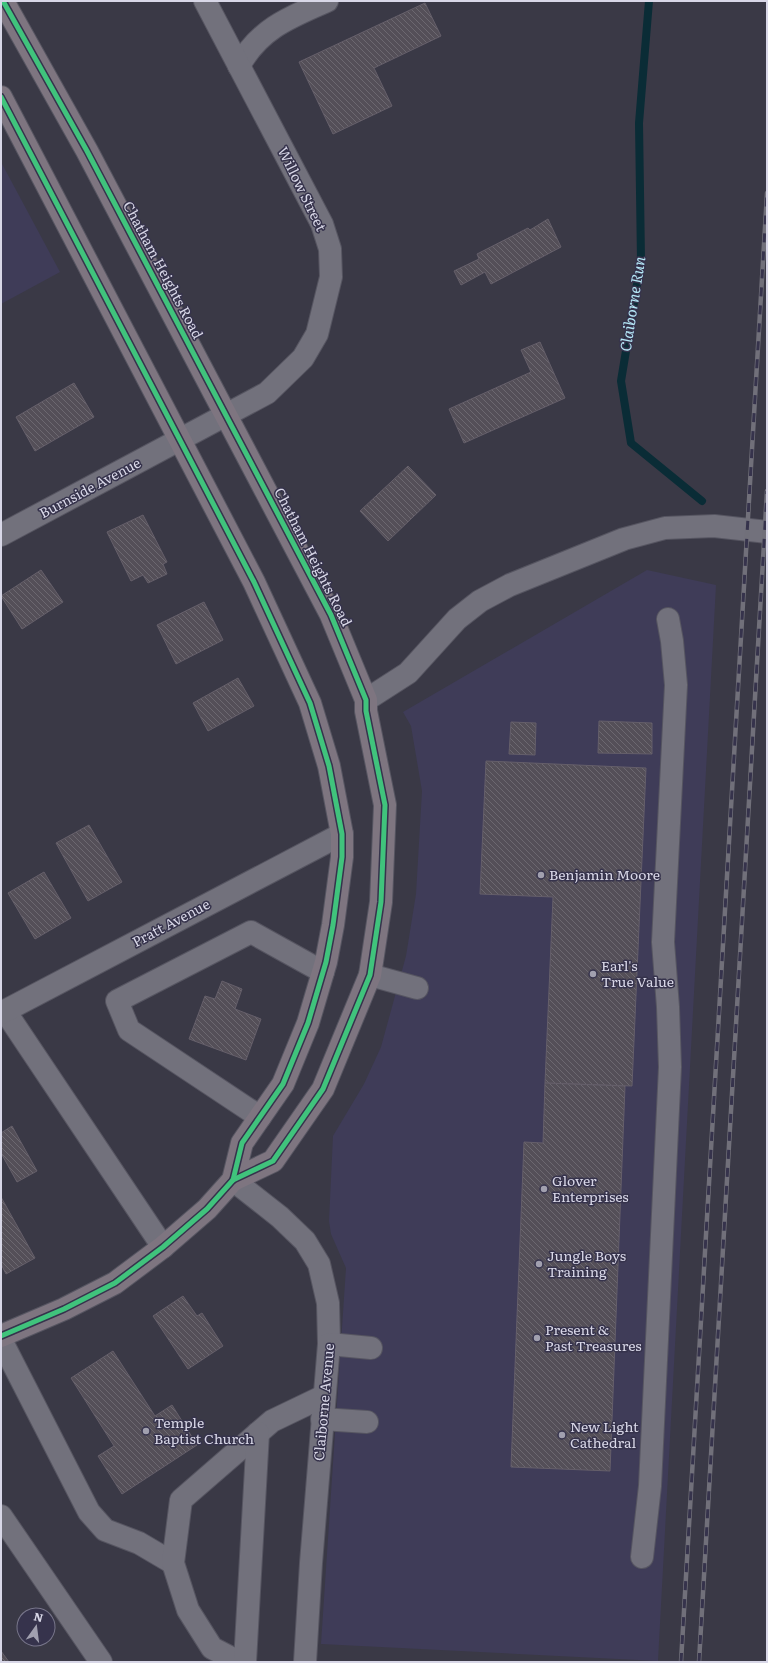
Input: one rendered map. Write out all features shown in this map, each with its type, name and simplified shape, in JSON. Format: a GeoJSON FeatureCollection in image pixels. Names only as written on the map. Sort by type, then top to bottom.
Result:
{"type":"FeatureCollection","features":[{"type":"Feature","properties":{"kind":"main road","name":"Chatham Heights Road"},"geometry":{"type":"LineString","coordinates":[[1,1336],[64,1309],[115,1283],[163,1248],[207,1210],[233,1180],[273,1161],[323,1089],[370,975],[381,902],[385,806],[366,711],[366,700],[331,615],[88,151],[3,1]]}},
{"type":"Feature","properties":{"kind":"main road","name":"Chatham Heights Road"},"geometry":{"type":"LineString","coordinates":[[1,97],[179,441],[254,582],[310,703],[329,766],[342,834],[342,857],[333,925],[323,972],[308,1023],[283,1084],[242,1144],[233,1180]]}},
{"type":"Feature","properties":{"kind":"street","name":"Willow Street"},"geometry":{"type":"LineString","coordinates":[[179,441],[225,414],[266,393],[303,358],[317,334],[332,277],[330,250],[322,224],[205,1]]}},
{"type":"Feature","properties":{"kind":"street"},"geometry":{"type":"LineString","coordinates":[[239,66],[244,57],[264,34],[286,19],[327,1]]}},
{"type":"Feature","properties":{"kind":"street","name":"Burnside Avenue"},"geometry":{"type":"LineString","coordinates":[[1,534],[179,441]]}},
{"type":"Feature","properties":{"kind":"street"},"geometry":{"type":"LineString","coordinates":[[366,700],[408,673],[457,619],[480,601],[510,585],[624,538],[665,528],[714,526],[767,532]]}},
{"type":"Feature","properties":{"kind":"street"},"geometry":{"type":"LineString","coordinates":[[642,1557],[650,1486],[670,1067],[668,1007],[663,942],[676,685],[672,641],[668,619]]}},
{"type":"Feature","properties":{"kind":"street","name":"Pratt Avenue"},"geometry":{"type":"LineString","coordinates":[[3,1012],[342,834]]}},
{"type":"Feature","properties":{"kind":"street"},"geometry":{"type":"LineString","coordinates":[[260,1117],[129,1030],[116,1001],[251,932],[323,972]]}},
{"type":"Feature","properties":{"kind":"street"},"geometry":{"type":"LineString","coordinates":[[370,975],[417,988]]}},
{"type":"Feature","properties":{"kind":"street"},"geometry":{"type":"LineString","coordinates":[[3,1012],[163,1248]]}},
{"type":"Feature","properties":{"kind":"street","name":"Claiborne Avenue"},"geometry":{"type":"LineString","coordinates":[[233,1180],[295,1231],[314,1254],[322,1275],[328,1303],[329,1344],[322,1419],[306,1662]]}},
{"type":"Feature","properties":{"kind":"street"},"geometry":{"type":"LineString","coordinates":[[1,1340],[89,1512],[105,1530],[139,1543],[173,1563]]}},
{"type":"Feature","properties":{"kind":"street"},"geometry":{"type":"LineString","coordinates":[[329,1344],[371,1348]]}},
{"type":"Feature","properties":{"kind":"street"},"geometry":{"type":"LineString","coordinates":[[239,1662],[212,1648],[188,1610],[173,1563],[181,1500],[272,1421],[324,1396]]}},
{"type":"Feature","properties":{"kind":"street"},"geometry":{"type":"LineString","coordinates":[[322,1419],[367,1422]]}},
{"type":"Feature","properties":{"kind":"street"},"geometry":{"type":"LineString","coordinates":[[245,1662],[258,1433]]}},
{"type":"Feature","properties":{"kind":"street"},"geometry":{"type":"LineString","coordinates":[[1,1516],[101,1662]]}},
{"type":"Feature","properties":{"kind":"shaded area"},"geometry":{"type":"Polygon","coordinates":[[[1,162],[60,272],[1,304],[1,162]]]}},
{"type":"Feature","properties":{"kind":"shaded area"},"geometry":{"type":"Polygon","coordinates":[[[647,570],[716,585],[658,1661],[321,1644],[346,1268],[331,1234],[329,1221],[333,1136],[364,1084],[381,1047],[406,956],[416,894],[422,791],[411,726],[403,712],[647,570]]]}},
{"type":"Feature","properties":{"kind":"building"},"geometry":{"type":"Polygon","coordinates":[[[425,3],[441,36],[374,68],[392,106],[333,134],[299,62],[425,3]]]}},
{"type":"Feature","properties":{"kind":"building"},"geometry":{"type":"Polygon","coordinates":[[[548,219],[561,247],[491,284],[485,272],[461,285],[454,271],[479,259],[477,254],[528,228],[530,230],[548,219]]]}},
{"type":"Feature","properties":{"kind":"building"},"geometry":{"type":"Polygon","coordinates":[[[540,342],[565,398],[464,443],[449,409],[531,372],[521,350],[540,342]]]}},
{"type":"Feature","properties":{"kind":"building"},"geometry":{"type":"Polygon","coordinates":[[[74,383],[94,417],[35,451],[16,417],[74,383]]]}},
{"type":"Feature","properties":{"kind":"building"},"geometry":{"type":"Polygon","coordinates":[[[408,466],[436,495],[388,541],[360,511],[408,466]]]}},
{"type":"Feature","properties":{"kind":"building"},"geometry":{"type":"Polygon","coordinates":[[[143,515],[167,562],[163,564],[167,574],[148,583],[143,575],[131,581],[107,532],[143,515]]]}},
{"type":"Feature","properties":{"kind":"building"},"geometry":{"type":"Polygon","coordinates":[[[41,570],[63,602],[22,629],[1,596],[41,570]]]}},
{"type":"Feature","properties":{"kind":"building"},"geometry":{"type":"Polygon","coordinates":[[[204,602],[223,640],[176,664],[157,625],[204,602]]]}},
{"type":"Feature","properties":{"kind":"building"},"geometry":{"type":"Polygon","coordinates":[[[238,678],[254,706],[208,731],[193,703],[238,678]]]}},
{"type":"Feature","properties":{"kind":"building"},"geometry":{"type":"Polygon","coordinates":[[[599,721],[652,723],[652,754],[598,753],[599,721]]]}},
{"type":"Feature","properties":{"kind":"building"},"geometry":{"type":"Polygon","coordinates":[[[511,722],[536,723],[535,755],[509,754],[511,722]]]}},
{"type":"Feature","properties":{"kind":"building","name":"Earl's True Value"},"geometry":{"type":"Polygon","coordinates":[[[486,761],[646,768],[632,1086],[545,1083],[553,897],[480,894],[486,761]]]}},
{"type":"Feature","properties":{"kind":"building"},"geometry":{"type":"Polygon","coordinates":[[[89,825],[122,882],[88,901],[56,843],[89,825]]]}},
{"type":"Feature","properties":{"kind":"building"},"geometry":{"type":"Polygon","coordinates":[[[44,872],[71,918],[35,939],[8,893],[44,872]]]}},
{"type":"Feature","properties":{"kind":"building"},"geometry":{"type":"Polygon","coordinates":[[[222,981],[242,989],[235,1009],[261,1019],[246,1060],[189,1039],[205,996],[215,999],[222,981]]]}},
{"type":"Feature","properties":{"kind":"building"},"geometry":{"type":"Polygon","coordinates":[[[545,1083],[625,1086],[610,1471],[511,1467],[524,1142],[543,1143],[545,1083]]]}},
{"type":"Feature","properties":{"kind":"building"},"geometry":{"type":"Polygon","coordinates":[[[12,1126],[37,1171],[17,1182],[1,1153],[1,1133],[12,1126]]]}},
{"type":"Feature","properties":{"kind":"building"},"geometry":{"type":"Polygon","coordinates":[[[1,1197],[35,1258],[6,1274],[1,1264],[1,1197]]]}},
{"type":"Feature","properties":{"kind":"building"},"geometry":{"type":"Polygon","coordinates":[[[183,1296],[197,1316],[202,1313],[223,1346],[188,1369],[153,1316],[183,1296]]]}},
{"type":"Feature","properties":{"kind":"building","name":"Temple Baptist Church"},"geometry":{"type":"Polygon","coordinates":[[[113,1351],[155,1416],[172,1405],[197,1445],[122,1494],[98,1456],[114,1446],[71,1378],[113,1351]]]}},
{"type":"Feature","properties":{"kind":"building"},"geometry":{"type":"Polygon","coordinates":[[[1,1651],[9,1662],[1,1662],[1,1651]]]}},
{"type":"Feature","properties":{"kind":"waterway","name":"Claiborne Run"},"geometry":{"type":"LineString","coordinates":[[649,1],[639,123],[641,260],[621,381],[631,443],[702,501]]}},
{"type":"Feature","properties":{"kind":"railway"},"geometry":{"type":"LineString","coordinates":[[681,1662],[767,193]]}},
{"type":"Feature","properties":{"kind":"railway"},"geometry":{"type":"LineString","coordinates":[[699,1662],[767,491]]}},
{"type":"Feature","properties":{"kind":"cycle path"},"geometry":{"type":"LineString","coordinates":[[1,1336],[64,1309],[115,1283],[163,1247],[207,1209],[233,1180],[273,1161],[323,1089],[370,975],[381,902],[385,805],[366,711],[366,700],[331,615],[87,151],[3,1]]}},
{"type":"Feature","properties":{"kind":"cycle path"},"geometry":{"type":"LineString","coordinates":[[1,97],[254,582],[310,703],[329,766],[342,834],[342,857],[333,925],[326,962],[308,1023],[283,1084],[242,1143],[233,1180]]}},
{"type":"Feature","properties":{"kind":"place","name":"Benjamin Moore"},"geometry":{"type":"Point","coordinates":[541,875]}},
{"type":"Feature","properties":{"kind":"place","name":"Earl's True Value"},"geometry":{"type":"Point","coordinates":[593,974]}},
{"type":"Feature","properties":{"kind":"place","name":"Glover Enterprises"},"geometry":{"type":"Point","coordinates":[544,1189]}},
{"type":"Feature","properties":{"kind":"place","name":"Jungle Boys Training"},"geometry":{"type":"Point","coordinates":[539,1264]}},
{"type":"Feature","properties":{"kind":"place","name":"Present & Past Treasures"},"geometry":{"type":"Point","coordinates":[537,1338]}},
{"type":"Feature","properties":{"kind":"place","name":"Temple Baptist Church"},"geometry":{"type":"Point","coordinates":[146,1431]}},
{"type":"Feature","properties":{"kind":"place","name":"New Light Cathedral"},"geometry":{"type":"Point","coordinates":[562,1435]}}]}
